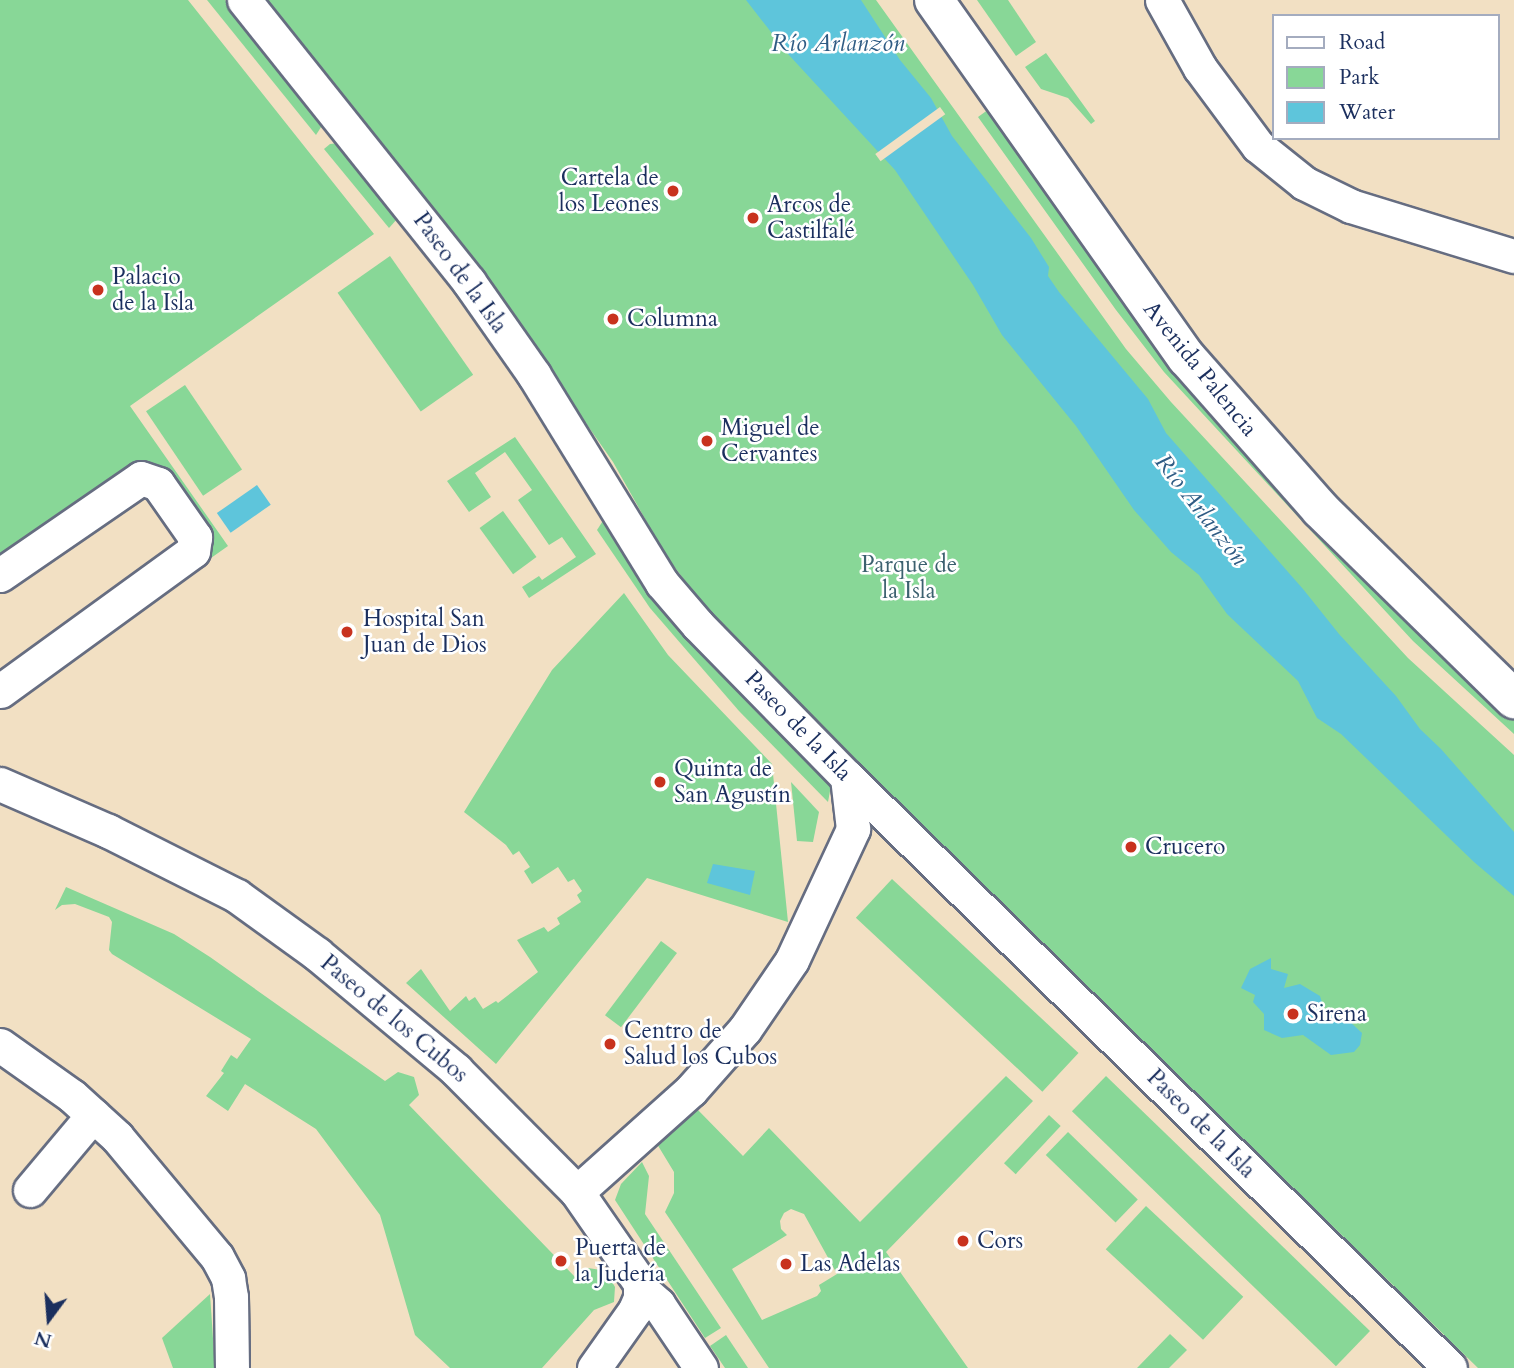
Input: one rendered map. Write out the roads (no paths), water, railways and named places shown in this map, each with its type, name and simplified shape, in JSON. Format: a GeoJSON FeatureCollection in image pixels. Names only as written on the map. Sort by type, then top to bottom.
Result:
{"type":"FeatureCollection","features":[{"type":"Feature","properties":{"kind":"highway","name":"Avenida Palencia"},"geometry":{"type":"LineString","coordinates":[[934,0],[1187,358],[1320,509],[1514,699]]}},
{"type":"Feature","properties":{"kind":"street","name":"Paseo de la Isla"},"geometry":{"type":"LineString","coordinates":[[244,0],[469,282],[534,375],[662,583],[698,625],[1436,1363]]}},
{"type":"Feature","properties":{"kind":"street"},"geometry":{"type":"LineString","coordinates":[[1162,0],[1200,68],[1258,146],[1304,183],[1351,206],[1514,256]]}},
{"type":"Feature","properties":{"kind":"street"},"geometry":{"type":"LineString","coordinates":[[0,575],[141,478],[158,485],[195,537],[193,551],[0,691]]}},
{"type":"Feature","properties":{"kind":"street"},"geometry":{"type":"LineString","coordinates":[[577,1192],[691,1090],[745,1029],[792,960],[853,829],[848,777]]}},
{"type":"Feature","properties":{"kind":"street","name":"Paseo de los Cubos"},"geometry":{"type":"LineString","coordinates":[[0,784],[108,831],[237,897],[326,961],[456,1070],[577,1192],[640,1283],[641,1289],[664,1311],[701,1368]]}},
{"type":"Feature","properties":{"kind":"street"},"geometry":{"type":"LineString","coordinates":[[853,829],[886,814]]}},
{"type":"Feature","properties":{"kind":"street"},"geometry":{"type":"LineString","coordinates":[[1,1048],[93,1115],[126,1147],[217,1258],[228,1278],[231,1297],[232,1368]]}},
{"type":"Feature","properties":{"kind":"street"},"geometry":{"type":"LineString","coordinates":[[30,1190],[93,1115]]}},
{"type":"Feature","properties":{"kind":"street"},"geometry":{"type":"LineString","coordinates":[[595,1368],[635,1310],[641,1289]]}},
{"type":"Feature","properties":{"kind":"water","name":"Río Arlanzón"},"geometry":{"type":"Polygon","coordinates":[[[746,0],[861,0],[900,60],[931,98],[952,136],[1031,238],[1049,267],[1048,276],[1059,292],[1148,399],[1166,433],[1396,696],[1420,729],[1514,832],[1514,896],[1474,862],[1341,734],[1317,718],[1298,681],[1227,614],[1199,575],[1171,552],[1134,510],[1076,426],[1002,335],[973,285],[895,170],[788,54],[746,0]]]}},
{"type":"Feature","properties":{"kind":"water"},"geometry":{"type":"Polygon","coordinates":[[[257,485],[271,505],[231,533],[217,513],[257,485]]]}},
{"type":"Feature","properties":{"kind":"water"},"geometry":{"type":"Polygon","coordinates":[[[713,864],[755,871],[750,895],[707,883],[713,864]]]}},
{"type":"Feature","properties":{"kind":"water"},"geometry":{"type":"Polygon","coordinates":[[[1271,958],[1271,969],[1288,974],[1284,988],[1300,984],[1320,996],[1325,1012],[1348,1020],[1362,1033],[1360,1045],[1354,1052],[1331,1055],[1303,1035],[1282,1038],[1264,1030],[1264,1014],[1253,1002],[1255,995],[1241,988],[1250,969],[1271,958]]]}},
{"type":"Feature","properties":{"kind":"place","name":"Cartela de los Leones"},"geometry":{"type":"Point","coordinates":[673,191]}},
{"type":"Feature","properties":{"kind":"place","name":"Arcos de Castilfalé"},"geometry":{"type":"Point","coordinates":[753,218]}},
{"type":"Feature","properties":{"kind":"place","name":"Palacio de la Isla"},"geometry":{"type":"Point","coordinates":[98,290]}},
{"type":"Feature","properties":{"kind":"place","name":"Columna"},"geometry":{"type":"Point","coordinates":[613,319]}},
{"type":"Feature","properties":{"kind":"place","name":"Miguel de Cervantes"},"geometry":{"type":"Point","coordinates":[707,441]}},
{"type":"Feature","properties":{"kind":"place","name":"Hospital San Juan de Dios"},"geometry":{"type":"Point","coordinates":[347,632]}},
{"type":"Feature","properties":{"kind":"place","name":"Quinta de San Agustín"},"geometry":{"type":"Point","coordinates":[660,782]}},
{"type":"Feature","properties":{"kind":"place","name":"Crucero"},"geometry":{"type":"Point","coordinates":[1131,847]}},
{"type":"Feature","properties":{"kind":"place","name":"Sirena"},"geometry":{"type":"Point","coordinates":[1293,1014]}},
{"type":"Feature","properties":{"kind":"place","name":"Centro de Salud los Cubos"},"geometry":{"type":"Point","coordinates":[610,1044]}},
{"type":"Feature","properties":{"kind":"place","name":"Cors"},"geometry":{"type":"Point","coordinates":[963,1241]}},
{"type":"Feature","properties":{"kind":"place","name":"Puerta de la Judería"},"geometry":{"type":"Point","coordinates":[561,1261]}},
{"type":"Feature","properties":{"kind":"place","name":"Las Adelas"},"geometry":{"type":"Point","coordinates":[786,1264]}},
{"type":"Feature","properties":{"kind":"park label","name":"Parque de la Isla"},"geometry":{"type":"Point","coordinates":[909,578]}}]}
